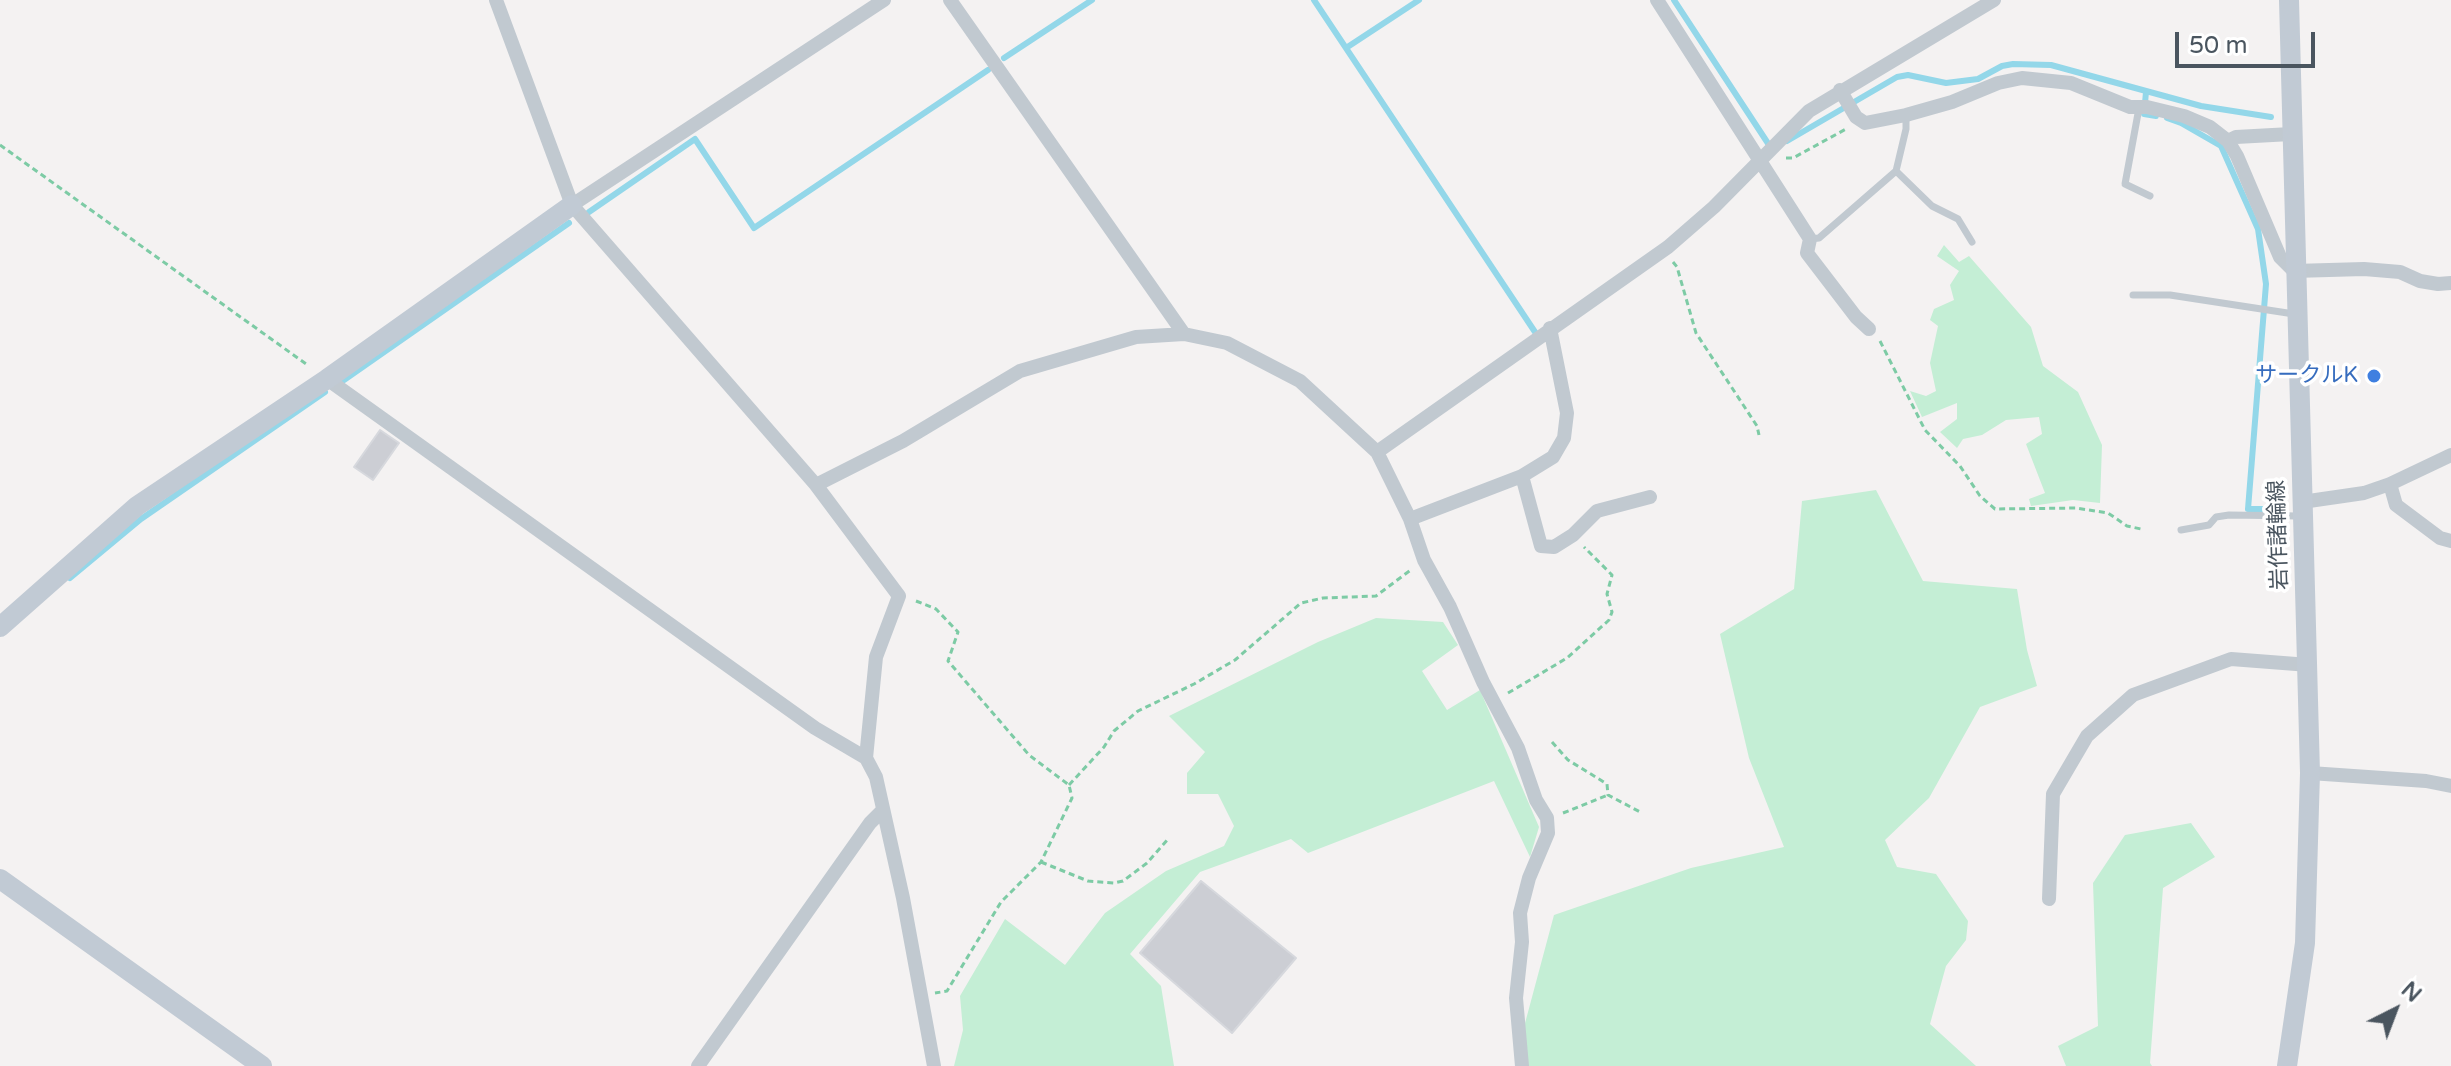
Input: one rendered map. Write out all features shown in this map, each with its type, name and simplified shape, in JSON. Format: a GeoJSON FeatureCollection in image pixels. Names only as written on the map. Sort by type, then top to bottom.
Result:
{"type":"FeatureCollection","features":[{"type":"Feature","properties":{"kind":"main road","name":"岩作諸輪線"},"geometry":{"type":"LineString","coordinates":[[2287,1066],[2305,943],[2310,773],[2289,0]]}},
{"type":"Feature","properties":{"kind":"main road"},"geometry":{"type":"LineString","coordinates":[[0,627],[137,506],[327,379],[572,205]]}},
{"type":"Feature","properties":{"kind":"main road"},"geometry":{"type":"LineString","coordinates":[[0,879],[262,1066]]}},
{"type":"Feature","properties":{"kind":"street"},"geometry":{"type":"LineString","coordinates":[[496,0],[572,205],[816,485],[899,596],[876,657],[866,758]]}},
{"type":"Feature","properties":{"kind":"street"},"geometry":{"type":"LineString","coordinates":[[572,205],[884,0]]}},
{"type":"Feature","properties":{"kind":"street"},"geometry":{"type":"LineString","coordinates":[[950,0],[1184,334]]}},
{"type":"Feature","properties":{"kind":"street"},"geometry":{"type":"LineString","coordinates":[[1657,0],[1810,239],[1807,253],[1869,329]]}},
{"type":"Feature","properties":{"kind":"street"},"geometry":{"type":"LineString","coordinates":[[1377,452],[1665,250],[1714,207],[1809,111],[1994,0]]}},
{"type":"Feature","properties":{"kind":"street"},"geometry":{"type":"LineString","coordinates":[[1840,90],[1865,123],[1952,102],[2016,77],[2071,83],[2130,107],[2184,116],[2210,127],[2228,141],[2280,257],[2294,271],[2364,269],[2400,272],[2420,281],[2438,284],[2451,283]]}},
{"type":"Feature","properties":{"kind":"street"},"geometry":{"type":"LineString","coordinates":[[2228,141],[2236,137],[2291,134]]}},
{"type":"Feature","properties":{"kind":"street"},"geometry":{"type":"LineString","coordinates":[[1410,519],[1522,476],[1553,457],[1564,438],[1567,413],[1550,328]]}},
{"type":"Feature","properties":{"kind":"street"},"geometry":{"type":"LineString","coordinates":[[816,485],[903,441],[1020,371],[1136,337],[1184,334],[1227,343],[1300,381],[1377,452],[1410,519],[1424,560],[1518,748],[1536,800],[1547,818],[1548,833],[1529,878],[1520,913],[1522,942],[1516,998],[1522,1066]]}},
{"type":"Feature","properties":{"kind":"street"},"geometry":{"type":"LineString","coordinates":[[327,379],[815,728],[866,758],[876,777],[903,898],[934,1066]]}},
{"type":"Feature","properties":{"kind":"street"},"geometry":{"type":"LineString","coordinates":[[2302,509],[2390,484],[2451,455]]}},
{"type":"Feature","properties":{"kind":"street"},"geometry":{"type":"LineString","coordinates":[[1522,476],[1541,546],[1554,547],[1573,535],[1597,511],[1650,497]]}},
{"type":"Feature","properties":{"kind":"street"},"geometry":{"type":"LineString","coordinates":[[2390,484],[2396,505],[2440,538],[2451,541]]}},
{"type":"Feature","properties":{"kind":"street"},"geometry":{"type":"LineString","coordinates":[[2049,899],[2053,794],[2087,736],[2133,695],[2231,659],[2309,665]]}},
{"type":"Feature","properties":{"kind":"street"},"geometry":{"type":"LineString","coordinates":[[2310,773],[2451,786]]}},
{"type":"Feature","properties":{"kind":"street"},"geometry":{"type":"LineString","coordinates":[[698,1066],[870,823],[882,811]]}},
{"type":"Feature","properties":{"kind":"lane"},"geometry":{"type":"LineString","coordinates":[[2139,107],[2125,184],[2150,196]]}},
{"type":"Feature","properties":{"kind":"lane"},"geometry":{"type":"LineString","coordinates":[[1810,239],[1819,238],[1896,171],[1906,129],[1906,115]]}},
{"type":"Feature","properties":{"kind":"lane"},"geometry":{"type":"LineString","coordinates":[[1896,171],[1932,206],[1958,219],[1972,242]]}},
{"type":"Feature","properties":{"kind":"lane"},"geometry":{"type":"LineString","coordinates":[[2133,295],[2170,295],[2296,314]]}},
{"type":"Feature","properties":{"kind":"lane"},"geometry":{"type":"LineString","coordinates":[[2181,530],[2209,525],[2216,517],[2302,509]]}},
{"type":"Feature","properties":{"kind":"path"},"geometry":{"type":"LineString","coordinates":[[1782,157],[1793,158],[1826,142],[1860,119]]}},
{"type":"Feature","properties":{"kind":"path"},"geometry":{"type":"LineString","coordinates":[[0,145],[327,379]]}},
{"type":"Feature","properties":{"kind":"path"},"geometry":{"type":"LineString","coordinates":[[1665,250],[1677,267],[1696,333],[1757,426],[1759,435]]}},
{"type":"Feature","properties":{"kind":"path"},"geometry":{"type":"LineString","coordinates":[[1869,329],[1879,339],[1925,430],[1960,466],[1980,496],[1995,509],[2076,508],[2108,513],[2127,526],[2141,529]]}},
{"type":"Feature","properties":{"kind":"path"},"geometry":{"type":"LineString","coordinates":[[1493,702],[1567,658],[1609,620],[1612,612],[1607,594],[1612,575],[1573,535]]}},
{"type":"Feature","properties":{"kind":"path"},"geometry":{"type":"LineString","coordinates":[[1069,785],[1104,747],[1114,731],[1138,711],[1235,660],[1301,603],[1323,598],[1376,596],[1424,560]]}},
{"type":"Feature","properties":{"kind":"path"},"geometry":{"type":"LineString","coordinates":[[899,596],[936,609],[958,632],[948,661],[1029,755],[1069,785],[1071,804],[1041,862],[1001,902],[947,991],[919,995]]}},
{"type":"Feature","properties":{"kind":"path"},"geometry":{"type":"LineString","coordinates":[[1552,742],[1568,760],[1607,784],[1608,795]]}},
{"type":"Feature","properties":{"kind":"path"},"geometry":{"type":"LineString","coordinates":[[1547,818],[1608,795],[1642,813]]}},
{"type":"Feature","properties":{"kind":"path"},"geometry":{"type":"LineString","coordinates":[[1041,862],[1088,881],[1114,883],[1123,881],[1147,863],[1168,839]]}},
{"type":"Feature","properties":{"kind":"green space"},"geometry":{"type":"Polygon","coordinates":[[[1944,245],[1959,262],[1969,256],[2031,327],[2043,366],[2078,392],[2102,445],[2100,503],[2073,500],[2031,506],[2029,499],[2045,493],[2026,444],[2042,434],[2039,417],[2006,420],[1982,435],[1963,439],[1957,448],[1940,432],[1957,419],[1957,403],[1922,417],[1910,391],[1926,396],[1936,391],[1930,363],[1938,326],[1930,320],[1934,309],[1954,300],[1950,285],[1959,271],[1937,256],[1944,245]]]}},
{"type":"Feature","properties":{"kind":"green space"},"geometry":{"type":"Polygon","coordinates":[[[1876,490],[1923,581],[2017,589],[2027,650],[2037,686],[1980,707],[1929,798],[1885,840],[1897,867],[1936,874],[1968,921],[1966,940],[1946,966],[1930,1024],[1976,1066],[1528,1066],[1524,1027],[1554,915],[1691,868],[1784,847],[1749,758],[1720,634],[1794,589],[1802,501],[1876,490]]]}},
{"type":"Feature","properties":{"kind":"green space"},"geometry":{"type":"Polygon","coordinates":[[[1376,618],[1443,622],[1458,645],[1422,671],[1447,710],[1480,690],[1539,827],[1530,857],[1494,781],[1308,853],[1291,839],[1200,872],[1130,954],[1161,986],[1174,1066],[954,1066],[963,1030],[960,996],[1005,919],[1065,965],[1105,913],[1166,871],[1224,846],[1234,826],[1218,794],[1187,794],[1187,773],[1205,752],[1169,716],[1318,642],[1376,618]]]}},
{"type":"Feature","properties":{"kind":"green space"},"geometry":{"type":"Polygon","coordinates":[[[2191,823],[2215,857],[2163,888],[2152,1066],[2066,1066],[2058,1046],[2098,1026],[2093,883],[2125,835],[2191,823]]]}},
{"type":"Feature","properties":{"kind":"building"},"geometry":{"type":"Polygon","coordinates":[[[380,430],[399,443],[373,480],[354,467],[380,430]]]}},
{"type":"Feature","properties":{"kind":"building"},"geometry":{"type":"Polygon","coordinates":[[[1201,881],[1296,958],[1232,1033],[1140,953],[1201,881]]]}},
{"type":"Feature","properties":{"kind":"waterway"},"geometry":{"type":"LineString","coordinates":[[1004,58],[1092,0]]}},
{"type":"Feature","properties":{"kind":"waterway"},"geometry":{"type":"LineString","coordinates":[[1314,0],[1537,335]]}},
{"type":"Feature","properties":{"kind":"waterway"},"geometry":{"type":"LineString","coordinates":[[1346,48],[1419,0]]}},
{"type":"Feature","properties":{"kind":"waterway"},"geometry":{"type":"LineString","coordinates":[[1674,0],[1771,148]]}},
{"type":"Feature","properties":{"kind":"waterway"},"geometry":{"type":"LineString","coordinates":[[1787,141],[1897,77],[1908,75],[1946,83],[1978,79],[2002,66],[2013,64],[2051,65],[2201,106],[2271,117]]}},
{"type":"Feature","properties":{"kind":"waterway"},"geometry":{"type":"LineString","coordinates":[[589,212],[695,139],[754,228],[988,70]]}},
{"type":"Feature","properties":{"kind":"waterway"},"geometry":{"type":"LineString","coordinates":[[2146,92],[2144,114],[2156,116]]}},
{"type":"Feature","properties":{"kind":"waterway"},"geometry":{"type":"LineString","coordinates":[[2167,118],[2221,146],[2258,229],[2266,284],[2248,509],[2283,509]]}},
{"type":"Feature","properties":{"kind":"waterway"},"geometry":{"type":"LineString","coordinates":[[344,380],[569,223]]}},
{"type":"Feature","properties":{"kind":"waterway"},"geometry":{"type":"LineString","coordinates":[[70,578],[141,519],[325,392]]}},
{"type":"Feature","properties":{"kind":"place","name":"サークルK"},"geometry":{"type":"Point","coordinates":[2374,376]}}]}
